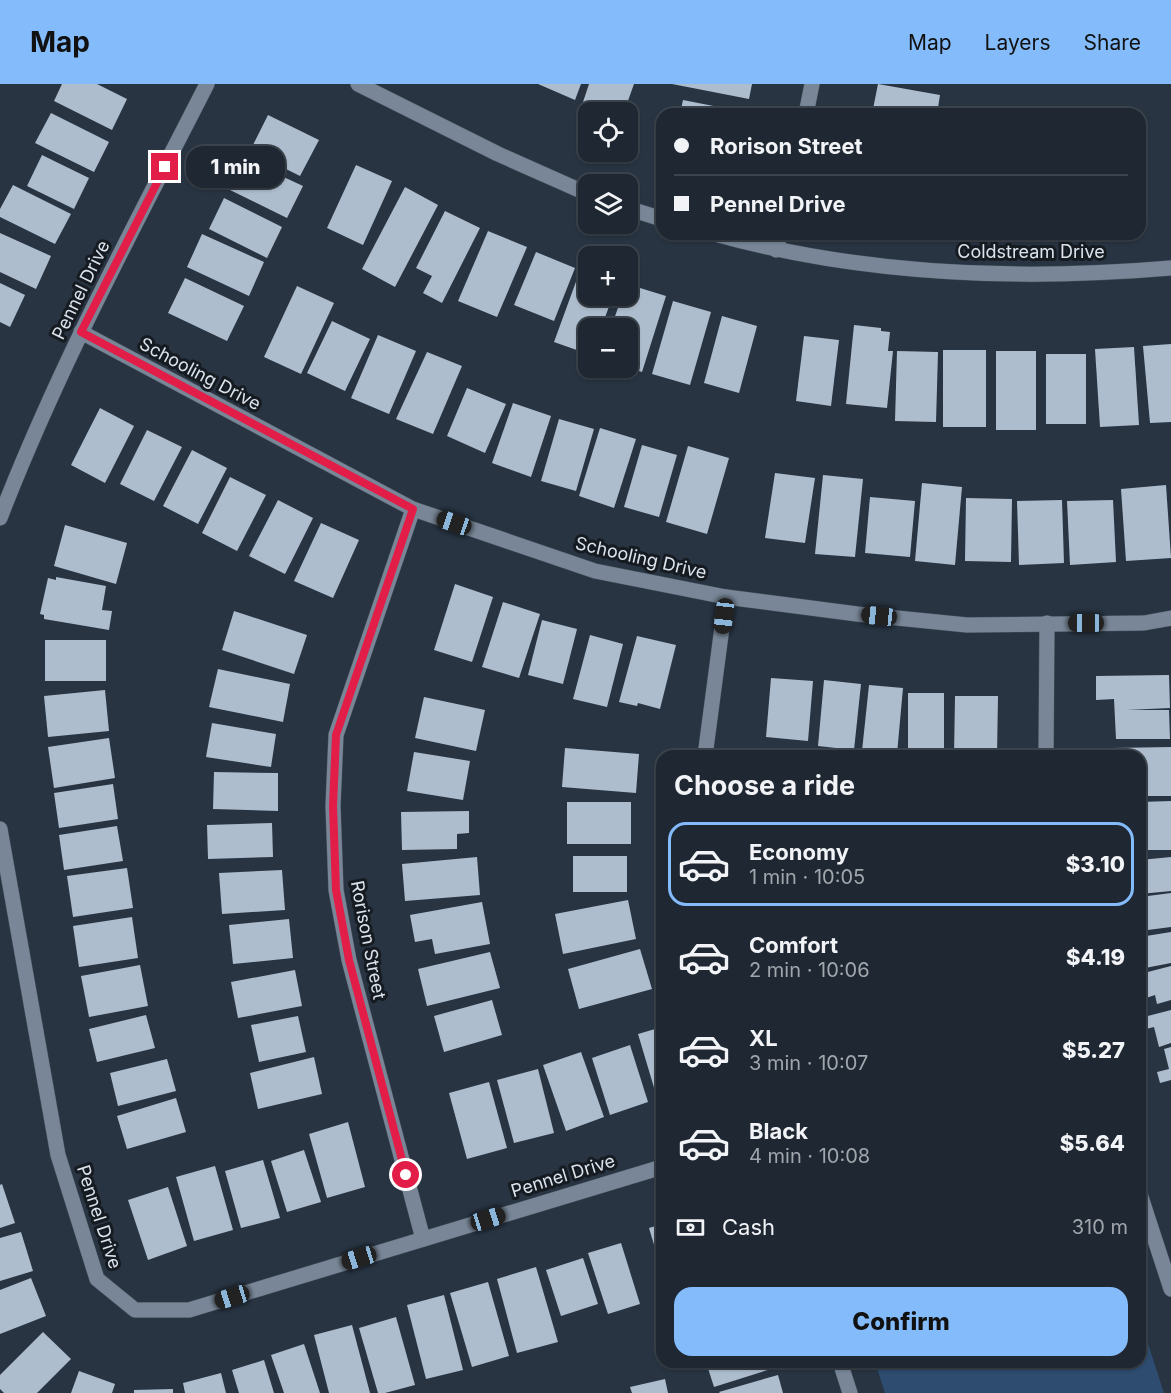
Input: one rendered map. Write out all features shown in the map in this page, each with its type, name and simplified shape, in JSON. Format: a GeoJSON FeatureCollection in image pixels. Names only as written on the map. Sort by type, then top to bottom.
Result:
{"type":"FeatureCollection","features":[{"type":"Feature","properties":{"kind":"street","name":"Pennel Drive"},"geometry":{"type":"LineString","coordinates":[[0,518],[17,474],[81,332],[207,84]]}},
{"type":"Feature","properties":{"kind":"street"},"geometry":{"type":"LineString","coordinates":[[358,84],[498,154],[578,190]]}},
{"type":"Feature","properties":{"kind":"street"},"geometry":{"type":"LineString","coordinates":[[807,108],[813,84]]}},
{"type":"Feature","properties":{"kind":"street"},"geometry":{"type":"LineString","coordinates":[[638,211],[656,217]]}},
{"type":"Feature","properties":{"kind":"street","name":"Coldstream Drive"},"geometry":{"type":"LineString","coordinates":[[738,240],[776,250],[878,265],[948,272],[1053,274],[1171,268]]}},
{"type":"Feature","properties":{"kind":"street"},"geometry":{"type":"LineString","coordinates":[[776,250],[778,240]]}},
{"type":"Feature","properties":{"kind":"street","name":"Schooling Drive"},"geometry":{"type":"LineString","coordinates":[[81,332],[413,509],[595,571],[726,597],[967,625],[1144,622],[1171,618]]}},
{"type":"Feature","properties":{"kind":"street","name":"Rorison Street"},"geometry":{"type":"LineString","coordinates":[[413,509],[336,735],[333,806],[336,890],[349,960],[423,1239]]}},
{"type":"Feature","properties":{"kind":"street"},"geometry":{"type":"LineString","coordinates":[[706,750],[726,597]]}},
{"type":"Feature","properties":{"kind":"street"},"geometry":{"type":"LineString","coordinates":[[1046,750],[1047,623]]}},
{"type":"Feature","properties":{"kind":"street","name":"Pennel Drive"},"geometry":{"type":"LineString","coordinates":[[0,829],[58,1155],[97,1279],[135,1310],[189,1310],[656,1169]]}},
{"type":"Feature","properties":{"kind":"street"},"geometry":{"type":"LineString","coordinates":[[1146,1212],[1171,1289]]}},
{"type":"Feature","properties":{"kind":"street"},"geometry":{"type":"LineString","coordinates":[[842,1368],[849,1393]]}},
{"type":"Feature","properties":{"kind":"shaded area"},"geometry":{"type":"Polygon","coordinates":[[[1146,1338],[1164,1393],[885,1393],[877,1368],[1146,1368],[1146,1338]]]}},
{"type":"Feature","properties":{"kind":"building"},"geometry":{"type":"Polygon","coordinates":[[[62,84],[97,84],[127,99],[112,130],[54,101],[62,84]]]}},
{"type":"Feature","properties":{"kind":"building"},"geometry":{"type":"Polygon","coordinates":[[[538,84],[581,84],[575,100],[538,84]]]}},
{"type":"Feature","properties":{"kind":"building"},"geometry":{"type":"Polygon","coordinates":[[[589,84],[634,84],[628,102],[583,102],[589,84]]]}},
{"type":"Feature","properties":{"kind":"building"},"geometry":{"type":"Polygon","coordinates":[[[672,84],[752,84],[749,99],[672,84]]]}},
{"type":"Feature","properties":{"kind":"building"},"geometry":{"type":"Polygon","coordinates":[[[878,84],[940,95],[938,108],[873,108],[878,84]]]}},
{"type":"Feature","properties":{"kind":"building"},"geometry":{"type":"Polygon","coordinates":[[[683,100],[724,108],[681,108],[683,100]]]}},
{"type":"Feature","properties":{"kind":"building"},"geometry":{"type":"Polygon","coordinates":[[[51,113],[109,142],[94,172],[35,143],[51,113]]]}},
{"type":"Feature","properties":{"kind":"building"},"geometry":{"type":"Polygon","coordinates":[[[268,115],[319,140],[300,176],[250,151],[268,115]]]}},
{"type":"Feature","properties":{"kind":"building"},"geometry":{"type":"Polygon","coordinates":[[[42,155],[89,178],[74,209],[27,186],[42,155]]]}},
{"type":"Feature","properties":{"kind":"building"},"geometry":{"type":"Polygon","coordinates":[[[245,159],[303,186],[287,218],[230,190],[245,159]]]}},
{"type":"Feature","properties":{"kind":"building"},"geometry":{"type":"Polygon","coordinates":[[[356,165],[392,181],[363,245],[327,228],[356,165]]]}},
{"type":"Feature","properties":{"kind":"building"},"geometry":{"type":"Polygon","coordinates":[[[13,185],[71,214],[55,244],[0,217],[0,209],[13,185]]]}},
{"type":"Feature","properties":{"kind":"building"},"geometry":{"type":"Polygon","coordinates":[[[405,187],[438,205],[395,287],[362,269],[405,187]]]}},
{"type":"Feature","properties":{"kind":"building"},"geometry":{"type":"Polygon","coordinates":[[[224,198],[282,227],[267,258],[209,229],[224,198]]]}},
{"type":"Feature","properties":{"kind":"building"},"geometry":{"type":"Polygon","coordinates":[[[445,211],[480,228],[442,303],[423,293],[432,276],[416,268],[445,211]]]}},
{"type":"Feature","properties":{"kind":"building"},"geometry":{"type":"Polygon","coordinates":[[[488,231],[527,247],[497,317],[458,301],[488,231]]]}},
{"type":"Feature","properties":{"kind":"building"},"geometry":{"type":"Polygon","coordinates":[[[0,233],[51,256],[36,289],[0,272],[0,233]]]}},
{"type":"Feature","properties":{"kind":"building"},"geometry":{"type":"Polygon","coordinates":[[[202,234],[264,262],[249,296],[187,267],[202,234]]]}},
{"type":"Feature","properties":{"kind":"building"},"geometry":{"type":"Polygon","coordinates":[[[536,252],[575,268],[554,321],[514,305],[536,252]]]}},
{"type":"Feature","properties":{"kind":"building"},"geometry":{"type":"Polygon","coordinates":[[[578,276],[578,306],[609,306],[605,318],[578,318],[578,350],[554,342],[578,276]]]}},
{"type":"Feature","properties":{"kind":"building"},"geometry":{"type":"Polygon","coordinates":[[[185,278],[244,306],[227,341],[168,313],[185,278]]]}},
{"type":"Feature","properties":{"kind":"building"},"geometry":{"type":"Polygon","coordinates":[[[0,283],[25,295],[10,327],[0,322],[0,283]]]}},
{"type":"Feature","properties":{"kind":"building"},"geometry":{"type":"Polygon","coordinates":[[[297,286],[334,303],[301,374],[264,357],[297,286]]]}},
{"type":"Feature","properties":{"kind":"building"},"geometry":{"type":"Polygon","coordinates":[[[638,287],[666,296],[642,372],[638,371],[638,318],[614,318],[619,306],[638,306],[638,287]]]}},
{"type":"Feature","properties":{"kind":"building"},"geometry":{"type":"Polygon","coordinates":[[[673,301],[711,312],[690,385],[652,374],[673,301]]]}},
{"type":"Feature","properties":{"kind":"building"},"geometry":{"type":"Polygon","coordinates":[[[722,316],[757,326],[739,393],[704,383],[722,316]]]}},
{"type":"Feature","properties":{"kind":"building"},"geometry":{"type":"Polygon","coordinates":[[[332,321],[370,339],[345,391],[307,373],[332,321]]]}},
{"type":"Feature","properties":{"kind":"building"},"geometry":{"type":"Polygon","coordinates":[[[854,325],[881,328],[881,331],[890,332],[888,351],[893,351],[887,408],[846,404],[854,325]]]}},
{"type":"Feature","properties":{"kind":"building"},"geometry":{"type":"Polygon","coordinates":[[[378,335],[416,351],[389,414],[351,398],[378,335]]]}},
{"type":"Feature","properties":{"kind":"building"},"geometry":{"type":"Polygon","coordinates":[[[804,336],[839,340],[831,406],[796,401],[804,336]]]}},
{"type":"Feature","properties":{"kind":"building"},"geometry":{"type":"Polygon","coordinates":[[[1171,344],[1171,422],[1150,423],[1143,346],[1171,344]]]}},
{"type":"Feature","properties":{"kind":"building"},"geometry":{"type":"Polygon","coordinates":[[[1134,347],[1139,425],[1100,427],[1095,349],[1134,347]]]}},
{"type":"Feature","properties":{"kind":"building"},"geometry":{"type":"Polygon","coordinates":[[[943,350],[986,350],[986,427],[943,427],[943,350]]]}},
{"type":"Feature","properties":{"kind":"building"},"geometry":{"type":"Polygon","coordinates":[[[897,351],[938,352],[936,422],[895,421],[897,351]]]}},
{"type":"Feature","properties":{"kind":"building"},"geometry":{"type":"Polygon","coordinates":[[[996,351],[1036,351],[1036,430],[996,430],[996,351]]]}},
{"type":"Feature","properties":{"kind":"building"},"geometry":{"type":"Polygon","coordinates":[[[427,352],[462,366],[433,434],[396,419],[427,352]]]}},
{"type":"Feature","properties":{"kind":"building"},"geometry":{"type":"Polygon","coordinates":[[[1046,354],[1086,354],[1086,424],[1046,424],[1046,354]]]}},
{"type":"Feature","properties":{"kind":"building"},"geometry":{"type":"Polygon","coordinates":[[[467,388],[506,404],[485,453],[447,436],[467,388]]]}},
{"type":"Feature","properties":{"kind":"building"},"geometry":{"type":"Polygon","coordinates":[[[513,403],[551,416],[531,477],[492,463],[513,403]]]}},
{"type":"Feature","properties":{"kind":"building"},"geometry":{"type":"Polygon","coordinates":[[[100,408],[134,426],[105,483],[71,465],[100,408]]]}},
{"type":"Feature","properties":{"kind":"building"},"geometry":{"type":"Polygon","coordinates":[[[559,419],[594,429],[576,491],[541,481],[559,419]]]}},
{"type":"Feature","properties":{"kind":"building"},"geometry":{"type":"Polygon","coordinates":[[[600,428],[636,439],[614,508],[579,496],[600,428]]]}},
{"type":"Feature","properties":{"kind":"building"},"geometry":{"type":"Polygon","coordinates":[[[147,430],[182,447],[154,501],[120,484],[147,430]]]}},
{"type":"Feature","properties":{"kind":"building"},"geometry":{"type":"Polygon","coordinates":[[[642,445],[677,455],[659,517],[624,507],[642,445]]]}},
{"type":"Feature","properties":{"kind":"building"},"geometry":{"type":"Polygon","coordinates":[[[688,446],[729,458],[707,534],[666,522],[688,446]]]}},
{"type":"Feature","properties":{"kind":"building"},"geometry":{"type":"Polygon","coordinates":[[[192,450],[227,468],[198,524],[163,506],[192,450]]]}},
{"type":"Feature","properties":{"kind":"building"},"geometry":{"type":"Polygon","coordinates":[[[775,473],[815,478],[805,543],[765,538],[775,473]]]}},
{"type":"Feature","properties":{"kind":"building"},"geometry":{"type":"Polygon","coordinates":[[[823,475],[863,479],[855,557],[815,554],[823,475]]]}},
{"type":"Feature","properties":{"kind":"building"},"geometry":{"type":"Polygon","coordinates":[[[230,477],[266,495],[237,551],[202,533],[230,477]]]}},
{"type":"Feature","properties":{"kind":"building"},"geometry":{"type":"Polygon","coordinates":[[[922,483],[962,487],[955,565],[915,561],[922,483]]]}},
{"type":"Feature","properties":{"kind":"building"},"geometry":{"type":"Polygon","coordinates":[[[1166,485],[1171,558],[1126,561],[1121,489],[1166,485]]]}},
{"type":"Feature","properties":{"kind":"building"},"geometry":{"type":"Polygon","coordinates":[[[870,497],[915,501],[910,557],[865,553],[870,497]]]}},
{"type":"Feature","properties":{"kind":"building"},"geometry":{"type":"Polygon","coordinates":[[[966,498],[1012,499],[1011,562],[965,561],[966,498]]]}},
{"type":"Feature","properties":{"kind":"building"},"geometry":{"type":"Polygon","coordinates":[[[278,500],[313,518],[285,574],[249,556],[278,500]]]}},
{"type":"Feature","properties":{"kind":"building"},"geometry":{"type":"Polygon","coordinates":[[[1062,500],[1064,563],[1019,565],[1017,501],[1062,500]]]}},
{"type":"Feature","properties":{"kind":"building"},"geometry":{"type":"Polygon","coordinates":[[[1113,500],[1116,562],[1070,565],[1067,501],[1113,500]]]}},
{"type":"Feature","properties":{"kind":"building"},"geometry":{"type":"Polygon","coordinates":[[[321,523],[359,540],[333,598],[294,581],[321,523]]]}},
{"type":"Feature","properties":{"kind":"building"},"geometry":{"type":"Polygon","coordinates":[[[65,525],[127,543],[116,584],[54,566],[65,525]]]}},
{"type":"Feature","properties":{"kind":"building"},"geometry":{"type":"Polygon","coordinates":[[[56,577],[106,586],[102,610],[112,611],[109,630],[44,619],[44,615],[40,614],[48,578],[56,580],[56,577]]]}},
{"type":"Feature","properties":{"kind":"building"},"geometry":{"type":"Polygon","coordinates":[[[455,584],[493,597],[472,662],[434,650],[455,584]]]}},
{"type":"Feature","properties":{"kind":"building"},"geometry":{"type":"Polygon","coordinates":[[[503,602],[540,614],[519,678],[482,667],[503,602]]]}},
{"type":"Feature","properties":{"kind":"building"},"geometry":{"type":"Polygon","coordinates":[[[234,611],[307,635],[294,674],[222,650],[234,611]]]}},
{"type":"Feature","properties":{"kind":"building"},"geometry":{"type":"Polygon","coordinates":[[[542,620],[577,629],[563,684],[528,675],[542,620]]]}},
{"type":"Feature","properties":{"kind":"building"},"geometry":{"type":"Polygon","coordinates":[[[590,635],[623,644],[607,707],[573,699],[590,635]]]}},
{"type":"Feature","properties":{"kind":"building"},"geometry":{"type":"Polygon","coordinates":[[[637,636],[676,645],[660,709],[638,703],[637,706],[619,702],[637,636]]]}},
{"type":"Feature","properties":{"kind":"building"},"geometry":{"type":"Polygon","coordinates":[[[45,640],[106,640],[106,681],[45,681],[45,640]]]}},
{"type":"Feature","properties":{"kind":"building"},"geometry":{"type":"Polygon","coordinates":[[[218,669],[290,684],[283,722],[209,707],[218,669]]]}},
{"type":"Feature","properties":{"kind":"building"},"geometry":{"type":"Polygon","coordinates":[[[1169,675],[1170,708],[1127,710],[1169,710],[1170,739],[1116,739],[1114,699],[1096,700],[1096,676],[1169,675]]]}},
{"type":"Feature","properties":{"kind":"building"},"geometry":{"type":"Polygon","coordinates":[[[771,678],[813,681],[808,741],[766,737],[771,678]]]}},
{"type":"Feature","properties":{"kind":"building"},"geometry":{"type":"Polygon","coordinates":[[[824,680],[861,684],[854,750],[818,746],[824,680]]]}},
{"type":"Feature","properties":{"kind":"building"},"geometry":{"type":"Polygon","coordinates":[[[869,685],[903,688],[897,750],[862,750],[869,685]]]}},
{"type":"Feature","properties":{"kind":"building"},"geometry":{"type":"Polygon","coordinates":[[[105,690],[109,731],[48,737],[44,696],[105,690]]]}},
{"type":"Feature","properties":{"kind":"building"},"geometry":{"type":"Polygon","coordinates":[[[908,693],[944,693],[944,750],[908,750],[908,693]]]}},
{"type":"Feature","properties":{"kind":"building"},"geometry":{"type":"Polygon","coordinates":[[[955,696],[998,696],[997,750],[954,750],[955,696]]]}},
{"type":"Feature","properties":{"kind":"building"},"geometry":{"type":"Polygon","coordinates":[[[424,697],[485,710],[476,751],[415,738],[424,697]]]}},
{"type":"Feature","properties":{"kind":"building"},"geometry":{"type":"Polygon","coordinates":[[[212,723],[276,734],[271,767],[206,757],[212,723]]]}},
{"type":"Feature","properties":{"kind":"building"},"geometry":{"type":"Polygon","coordinates":[[[109,738],[115,778],[54,788],[48,747],[109,738]]]}},
{"type":"Feature","properties":{"kind":"building"},"geometry":{"type":"Polygon","coordinates":[[[1171,747],[1171,796],[1146,796],[1146,750],[1112,750],[1112,748],[1171,747]]]}},
{"type":"Feature","properties":{"kind":"building"},"geometry":{"type":"Polygon","coordinates":[[[565,748],[639,754],[636,793],[562,787],[565,748]]]}},
{"type":"Feature","properties":{"kind":"building"},"geometry":{"type":"Polygon","coordinates":[[[414,752],[470,761],[463,800],[407,791],[414,752]]]}},
{"type":"Feature","properties":{"kind":"building"},"geometry":{"type":"Polygon","coordinates":[[[214,772],[278,773],[278,811],[213,809],[214,772]]]}},
{"type":"Feature","properties":{"kind":"building"},"geometry":{"type":"Polygon","coordinates":[[[113,784],[118,819],[59,828],[54,793],[113,784]]]}},
{"type":"Feature","properties":{"kind":"building"},"geometry":{"type":"Polygon","coordinates":[[[1171,801],[1171,850],[1146,850],[1146,802],[1171,801]]]}},
{"type":"Feature","properties":{"kind":"building"},"geometry":{"type":"Polygon","coordinates":[[[567,802],[631,802],[631,844],[567,844],[567,802]]]}},
{"type":"Feature","properties":{"kind":"building"},"geometry":{"type":"Polygon","coordinates":[[[469,811],[469,833],[457,834],[457,849],[402,850],[401,812],[469,811]]]}},
{"type":"Feature","properties":{"kind":"building"},"geometry":{"type":"Polygon","coordinates":[[[272,823],[273,857],[208,859],[207,825],[272,823]]]}},
{"type":"Feature","properties":{"kind":"building"},"geometry":{"type":"Polygon","coordinates":[[[117,826],[123,861],[64,870],[59,835],[117,826]]]}},
{"type":"Feature","properties":{"kind":"building"},"geometry":{"type":"Polygon","coordinates":[[[573,856],[627,856],[627,892],[573,892],[573,856]]]}},
{"type":"Feature","properties":{"kind":"building"},"geometry":{"type":"Polygon","coordinates":[[[477,857],[480,895],[405,901],[402,864],[477,857]]]}},
{"type":"Feature","properties":{"kind":"building"},"geometry":{"type":"Polygon","coordinates":[[[1171,857],[1171,891],[1146,893],[1146,859],[1171,857]]]}},
{"type":"Feature","properties":{"kind":"building"},"geometry":{"type":"Polygon","coordinates":[[[127,868],[133,908],[73,917],[67,876],[127,868]]]}},
{"type":"Feature","properties":{"kind":"building"},"geometry":{"type":"Polygon","coordinates":[[[282,870],[285,910],[222,914],[219,873],[282,870]]]}},
{"type":"Feature","properties":{"kind":"building"},"geometry":{"type":"Polygon","coordinates":[[[1171,893],[1171,927],[1146,930],[1146,896],[1171,893]]]}},
{"type":"Feature","properties":{"kind":"building"},"geometry":{"type":"Polygon","coordinates":[[[628,900],[636,939],[563,954],[555,914],[628,900]]]}},
{"type":"Feature","properties":{"kind":"building"},"geometry":{"type":"Polygon","coordinates":[[[482,902],[490,944],[435,954],[432,939],[415,942],[410,915],[482,902]]]}},
{"type":"Feature","properties":{"kind":"building"},"geometry":{"type":"Polygon","coordinates":[[[132,917],[138,958],[79,967],[73,926],[132,917]]]}},
{"type":"Feature","properties":{"kind":"building"},"geometry":{"type":"Polygon","coordinates":[[[289,919],[293,958],[233,964],[229,925],[289,919]]]}},
{"type":"Feature","properties":{"kind":"building"},"geometry":{"type":"Polygon","coordinates":[[[1171,932],[1171,963],[1146,968],[1146,936],[1171,932]]]}},
{"type":"Feature","properties":{"kind":"building"},"geometry":{"type":"Polygon","coordinates":[[[640,949],[652,989],[579,1009],[568,969],[640,949]]]}},
{"type":"Feature","properties":{"kind":"building"},"geometry":{"type":"Polygon","coordinates":[[[490,952],[500,988],[427,1006],[418,969],[490,952]]]}},
{"type":"Feature","properties":{"kind":"building"},"geometry":{"type":"Polygon","coordinates":[[[140,965],[148,1006],[89,1017],[81,976],[140,965]]]}},
{"type":"Feature","properties":{"kind":"building"},"geometry":{"type":"Polygon","coordinates":[[[1171,966],[1171,1000],[1157,1004],[1155,995],[1146,998],[1146,972],[1171,966]]]}},
{"type":"Feature","properties":{"kind":"building"},"geometry":{"type":"Polygon","coordinates":[[[295,970],[302,1006],[238,1018],[231,982],[295,970]]]}},
{"type":"Feature","properties":{"kind":"building"},"geometry":{"type":"Polygon","coordinates":[[[492,1000],[502,1035],[444,1052],[434,1016],[492,1000]]]}},
{"type":"Feature","properties":{"kind":"building"},"geometry":{"type":"Polygon","coordinates":[[[1171,1010],[1171,1043],[1159,1047],[1154,1027],[1146,1029],[1146,1016],[1171,1010]]]}},
{"type":"Feature","properties":{"kind":"building"},"geometry":{"type":"Polygon","coordinates":[[[146,1015],[155,1048],[97,1062],[89,1029],[146,1015]]]}},
{"type":"Feature","properties":{"kind":"building"},"geometry":{"type":"Polygon","coordinates":[[[298,1016],[306,1052],[259,1062],[251,1025],[298,1016]]]}},
{"type":"Feature","properties":{"kind":"building"},"geometry":{"type":"Polygon","coordinates":[[[656,1029],[656,1094],[638,1034],[656,1029]]]}},
{"type":"Feature","properties":{"kind":"building"},"geometry":{"type":"Polygon","coordinates":[[[630,1045],[648,1102],[610,1115],[592,1058],[630,1045]]]}},
{"type":"Feature","properties":{"kind":"building"},"geometry":{"type":"Polygon","coordinates":[[[1171,1047],[1171,1080],[1160,1083],[1157,1072],[1169,1069],[1164,1049],[1171,1047]]]}},
{"type":"Feature","properties":{"kind":"building"},"geometry":{"type":"Polygon","coordinates":[[[581,1052],[604,1117],[566,1131],[543,1065],[581,1052]]]}},
{"type":"Feature","properties":{"kind":"building"},"geometry":{"type":"Polygon","coordinates":[[[314,1057],[322,1094],[258,1109],[250,1073],[314,1057]]]}},
{"type":"Feature","properties":{"kind":"building"},"geometry":{"type":"Polygon","coordinates":[[[167,1059],[176,1091],[118,1106],[110,1073],[167,1059]]]}},
{"type":"Feature","properties":{"kind":"building"},"geometry":{"type":"Polygon","coordinates":[[[538,1069],[554,1133],[514,1143],[497,1080],[538,1069]]]}},
{"type":"Feature","properties":{"kind":"building"},"geometry":{"type":"Polygon","coordinates":[[[489,1082],[507,1148],[467,1159],[449,1093],[489,1082]]]}},
{"type":"Feature","properties":{"kind":"building"},"geometry":{"type":"Polygon","coordinates":[[[176,1098],[186,1132],[127,1149],[117,1116],[176,1098]]]}},
{"type":"Feature","properties":{"kind":"building"},"geometry":{"type":"Polygon","coordinates":[[[348,1122],[365,1187],[327,1198],[309,1134],[348,1122]]]}},
{"type":"Feature","properties":{"kind":"building"},"geometry":{"type":"Polygon","coordinates":[[[304,1150],[321,1202],[287,1212],[271,1161],[304,1150]]]}},
{"type":"Feature","properties":{"kind":"building"},"geometry":{"type":"Polygon","coordinates":[[[263,1160],[280,1218],[241,1228],[225,1171],[263,1160]]]}},
{"type":"Feature","properties":{"kind":"building"},"geometry":{"type":"Polygon","coordinates":[[[215,1166],[233,1230],[194,1241],[176,1177],[215,1166]]]}},
{"type":"Feature","properties":{"kind":"building"},"geometry":{"type":"Polygon","coordinates":[[[2,1184],[15,1223],[0,1228],[0,1185],[2,1184]]]}},
{"type":"Feature","properties":{"kind":"building"},"geometry":{"type":"Polygon","coordinates":[[[168,1187],[187,1246],[148,1260],[128,1200],[168,1187]]]}},
{"type":"Feature","properties":{"kind":"building"},"geometry":{"type":"Polygon","coordinates":[[[656,1226],[656,1251],[649,1228],[656,1226]]]}},
{"type":"Feature","properties":{"kind":"building"},"geometry":{"type":"Polygon","coordinates":[[[21,1232],[33,1271],[0,1281],[0,1238],[21,1232]]]}},
{"type":"Feature","properties":{"kind":"building"},"geometry":{"type":"Polygon","coordinates":[[[621,1243],[640,1304],[608,1314],[588,1253],[621,1243]]]}},
{"type":"Feature","properties":{"kind":"building"},"geometry":{"type":"Polygon","coordinates":[[[583,1258],[598,1304],[561,1316],[546,1270],[583,1258]]]}},
{"type":"Feature","properties":{"kind":"building"},"geometry":{"type":"Polygon","coordinates":[[[536,1267],[558,1342],[517,1353],[497,1279],[536,1267]]]}},
{"type":"Feature","properties":{"kind":"building"},"geometry":{"type":"Polygon","coordinates":[[[31,1278],[46,1316],[0,1334],[0,1290],[31,1278]]]}},
{"type":"Feature","properties":{"kind":"building"},"geometry":{"type":"Polygon","coordinates":[[[488,1282],[509,1356],[472,1367],[450,1293],[488,1282]]]}},
{"type":"Feature","properties":{"kind":"building"},"geometry":{"type":"Polygon","coordinates":[[[444,1295],[463,1370],[426,1379],[407,1305],[444,1295]]]}},
{"type":"Feature","properties":{"kind":"building"},"geometry":{"type":"Polygon","coordinates":[[[396,1317],[415,1385],[378,1393],[359,1328],[396,1317]]]}},
{"type":"Feature","properties":{"kind":"building"},"geometry":{"type":"Polygon","coordinates":[[[352,1325],[370,1393],[329,1393],[314,1335],[352,1325]]]}},
{"type":"Feature","properties":{"kind":"building"},"geometry":{"type":"Polygon","coordinates":[[[43,1332],[71,1359],[37,1393],[4,1393],[0,1389],[0,1375],[43,1332]]]}},
{"type":"Feature","properties":{"kind":"building"},"geometry":{"type":"Polygon","coordinates":[[[304,1344],[320,1393],[284,1393],[271,1355],[304,1344]]]}},
{"type":"Feature","properties":{"kind":"building"},"geometry":{"type":"Polygon","coordinates":[[[264,1360],[274,1393],[239,1393],[232,1370],[264,1360]]]}},
{"type":"Feature","properties":{"kind":"building"},"geometry":{"type":"Polygon","coordinates":[[[708,1368],[774,1368],[714,1387],[708,1368]]]}},
{"type":"Feature","properties":{"kind":"building"},"geometry":{"type":"Polygon","coordinates":[[[79,1371],[115,1384],[112,1393],[71,1393],[79,1371]]]}},
{"type":"Feature","properties":{"kind":"building"},"geometry":{"type":"Polygon","coordinates":[[[221,1373],[226,1393],[185,1393],[183,1383],[221,1373]]]}},
{"type":"Feature","properties":{"kind":"building"},"geometry":{"type":"Polygon","coordinates":[[[778,1375],[783,1393],[719,1392],[778,1375]]]}},
{"type":"Feature","properties":{"kind":"building"},"geometry":{"type":"Polygon","coordinates":[[[665,1379],[668,1393],[632,1393],[630,1387],[665,1379]]]}},
{"type":"Feature","properties":{"kind":"building"},"geometry":{"type":"Polygon","coordinates":[[[173,1389],[173,1393],[134,1393],[134,1390],[173,1389]]]}},
{"type":"Feature","properties":{"kind":"route"},"geometry":{"type":"LineString","coordinates":[[165,167],[81,332],[413,509],[336,735],[333,806],[336,890],[349,960],[406,1175]]}}]}
